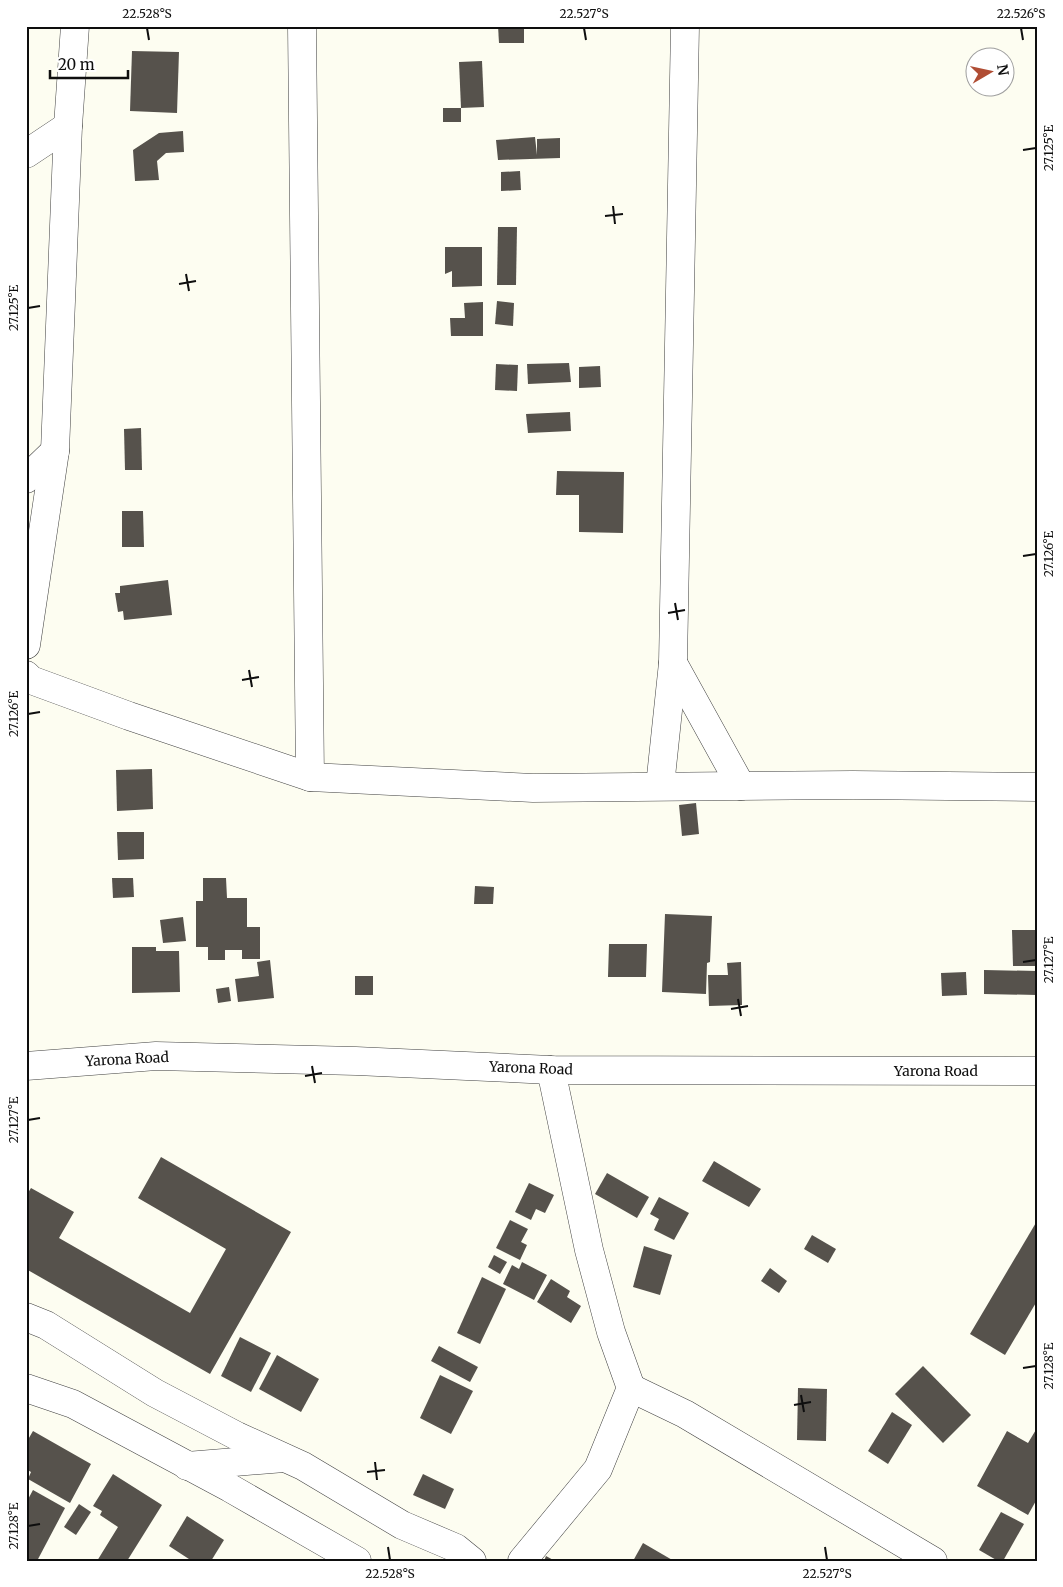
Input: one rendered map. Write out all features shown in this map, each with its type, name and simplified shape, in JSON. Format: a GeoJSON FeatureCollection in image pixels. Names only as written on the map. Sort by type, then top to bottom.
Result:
{"type":"FeatureCollection","features":[{"type":"Feature","properties":{"kind":"street"},"geometry":{"type":"LineString","coordinates":[[26,645],[55,451],[68,126],[75,26]]}},
{"type":"Feature","properties":{"kind":"street"},"geometry":{"type":"LineString","coordinates":[[302,26],[310,777]]}},
{"type":"Feature","properties":{"kind":"street"},"geometry":{"type":"LineString","coordinates":[[660,786],[673,663],[686,26]]}},
{"type":"Feature","properties":{"kind":"street"},"geometry":{"type":"LineString","coordinates":[[26,154],[68,126]]}},
{"type":"Feature","properties":{"kind":"street"},"geometry":{"type":"LineString","coordinates":[[26,479],[55,451]]}},
{"type":"Feature","properties":{"kind":"street"},"geometry":{"type":"LineString","coordinates":[[673,663],[741,786]]}},
{"type":"Feature","properties":{"kind":"street"},"geometry":{"type":"LineString","coordinates":[[26,675],[31,680],[129,716],[310,777],[533,788],[660,786],[1037,787]]}},
{"type":"Feature","properties":{"kind":"street","name":"Yarona Road"},"geometry":{"type":"LineString","coordinates":[[26,1066],[156,1056],[356,1061],[551,1070],[1037,1071]]}},
{"type":"Feature","properties":{"kind":"street"},"geometry":{"type":"LineString","coordinates":[[522,1561],[598,1469],[631,1388],[611,1332],[589,1250],[551,1070]]}},
{"type":"Feature","properties":{"kind":"street"},"geometry":{"type":"LineString","coordinates":[[26,1317],[46,1325],[155,1393],[237,1436],[311,1471],[402,1525],[456,1548],[472,1561]]}},
{"type":"Feature","properties":{"kind":"street"},"geometry":{"type":"LineString","coordinates":[[26,1388],[73,1404],[230,1488],[357,1561]]}},
{"type":"Feature","properties":{"kind":"street"},"geometry":{"type":"LineString","coordinates":[[631,1388],[685,1414],[933,1561]]}},
{"type":"Feature","properties":{"kind":"street"},"geometry":{"type":"LineString","coordinates":[[186,1466],[284,1458]]}},
{"type":"Feature","properties":{"kind":"building"},"geometry":{"type":"Polygon","coordinates":[[[498,26],[524,26],[524,43],[499,43],[498,26]]]}},
{"type":"Feature","properties":{"kind":"building"},"geometry":{"type":"Polygon","coordinates":[[[132,51],[179,52],[177,113],[130,111],[132,51]]]}},
{"type":"Feature","properties":{"kind":"building"},"geometry":{"type":"Polygon","coordinates":[[[482,61],[484,107],[461,108],[459,62],[482,61]]]}},
{"type":"Feature","properties":{"kind":"building"},"geometry":{"type":"Polygon","coordinates":[[[443,108],[461,108],[461,122],[443,122],[443,108]]]}},
{"type":"Feature","properties":{"kind":"building"},"geometry":{"type":"Polygon","coordinates":[[[183,131],[184,152],[166,153],[157,161],[159,180],[135,181],[133,150],[159,133],[183,131]]]}},
{"type":"Feature","properties":{"kind":"building"},"geometry":{"type":"Polygon","coordinates":[[[535,137],[537,155],[537,139],[560,138],[560,158],[498,160],[496,140],[535,137]]]}},
{"type":"Feature","properties":{"kind":"building"},"geometry":{"type":"Polygon","coordinates":[[[520,171],[521,190],[501,191],[501,172],[520,171]]]}},
{"type":"Feature","properties":{"kind":"building"},"geometry":{"type":"Polygon","coordinates":[[[498,227],[517,227],[516,285],[497,285],[498,227]]]}},
{"type":"Feature","properties":{"kind":"building"},"geometry":{"type":"Polygon","coordinates":[[[445,247],[482,247],[482,286],[452,287],[452,271],[445,274],[445,247]]]}},
{"type":"Feature","properties":{"kind":"building"},"geometry":{"type":"Polygon","coordinates":[[[497,301],[514,303],[513,326],[495,324],[497,301]]]}},
{"type":"Feature","properties":{"kind":"building"},"geometry":{"type":"Polygon","coordinates":[[[483,302],[483,336],[451,336],[450,318],[465,318],[464,303],[483,302]]]}},
{"type":"Feature","properties":{"kind":"building"},"geometry":{"type":"Polygon","coordinates":[[[569,363],[571,382],[528,384],[527,364],[569,363]]]}},
{"type":"Feature","properties":{"kind":"building"},"geometry":{"type":"Polygon","coordinates":[[[496,364],[518,365],[517,391],[495,390],[496,364]]]}},
{"type":"Feature","properties":{"kind":"building"},"geometry":{"type":"Polygon","coordinates":[[[600,366],[601,387],[579,388],[579,367],[600,366]]]}},
{"type":"Feature","properties":{"kind":"building"},"geometry":{"type":"Polygon","coordinates":[[[570,412],[571,431],[528,433],[526,414],[570,412]]]}},
{"type":"Feature","properties":{"kind":"building"},"geometry":{"type":"Polygon","coordinates":[[[141,428],[142,470],[125,470],[124,429],[141,428]]]}},
{"type":"Feature","properties":{"kind":"building"},"geometry":{"type":"Polygon","coordinates":[[[557,471],[624,472],[623,533],[579,532],[579,495],[556,495],[557,471]]]}},
{"type":"Feature","properties":{"kind":"building"},"geometry":{"type":"Polygon","coordinates":[[[122,511],[143,511],[144,547],[122,547],[122,511]]]}},
{"type":"Feature","properties":{"kind":"building"},"geometry":{"type":"Polygon","coordinates":[[[168,580],[172,615],[124,620],[123,611],[118,612],[115,593],[120,593],[120,586],[168,580]]]}},
{"type":"Feature","properties":{"kind":"building"},"geometry":{"type":"Polygon","coordinates":[[[152,769],[153,809],[117,811],[116,770],[152,769]]]}},
{"type":"Feature","properties":{"kind":"building"},"geometry":{"type":"Polygon","coordinates":[[[696,803],[699,834],[682,836],[679,805],[696,803]]]}},
{"type":"Feature","properties":{"kind":"building"},"geometry":{"type":"Polygon","coordinates":[[[117,832],[144,832],[144,859],[118,860],[117,832]]]}},
{"type":"Feature","properties":{"kind":"building"},"geometry":{"type":"Polygon","coordinates":[[[112,878],[133,878],[134,897],[113,898],[112,878]]]}},
{"type":"Feature","properties":{"kind":"building"},"geometry":{"type":"Polygon","coordinates":[[[203,878],[226,878],[227,898],[247,898],[247,927],[260,927],[260,959],[242,959],[242,950],[225,950],[225,960],[208,960],[208,947],[196,947],[196,901],[203,901],[203,878]]]}},
{"type":"Feature","properties":{"kind":"building"},"geometry":{"type":"Polygon","coordinates":[[[475,886],[494,887],[493,904],[474,904],[475,886]]]}},
{"type":"Feature","properties":{"kind":"building"},"geometry":{"type":"Polygon","coordinates":[[[665,914],[712,916],[710,962],[707,963],[706,994],[662,992],[665,914]]]}},
{"type":"Feature","properties":{"kind":"building"},"geometry":{"type":"Polygon","coordinates":[[[183,917],[186,941],[163,943],[160,920],[183,917]]]}},
{"type":"Feature","properties":{"kind":"building"},"geometry":{"type":"Polygon","coordinates":[[[1012,930],[1037,930],[1037,966],[1013,966],[1012,930]]]}},
{"type":"Feature","properties":{"kind":"building"},"geometry":{"type":"Polygon","coordinates":[[[609,944],[647,944],[646,977],[608,977],[609,944]]]}},
{"type":"Feature","properties":{"kind":"building"},"geometry":{"type":"Polygon","coordinates":[[[132,947],[156,947],[156,951],[179,951],[180,992],[132,993],[132,947]]]}},
{"type":"Feature","properties":{"kind":"building"},"geometry":{"type":"Polygon","coordinates":[[[270,960],[274,998],[238,1002],[235,979],[259,976],[257,962],[270,960]]]}},
{"type":"Feature","properties":{"kind":"building"},"geometry":{"type":"Polygon","coordinates":[[[741,962],[742,1005],[709,1006],[708,975],[728,975],[727,963],[741,962]]]}},
{"type":"Feature","properties":{"kind":"building"},"geometry":{"type":"Polygon","coordinates":[[[984,970],[1037,971],[1037,995],[984,994],[984,970]]]}},
{"type":"Feature","properties":{"kind":"building"},"geometry":{"type":"Polygon","coordinates":[[[966,972],[967,995],[942,996],[941,973],[966,972]]]}},
{"type":"Feature","properties":{"kind":"building"},"geometry":{"type":"Polygon","coordinates":[[[355,976],[373,976],[373,995],[355,995],[355,976]]]}},
{"type":"Feature","properties":{"kind":"building"},"geometry":{"type":"Polygon","coordinates":[[[229,987],[231,1001],[218,1003],[216,989],[229,987]]]}},
{"type":"Feature","properties":{"kind":"building"},"geometry":{"type":"Polygon","coordinates":[[[161,1157],[291,1232],[210,1374],[26,1269],[26,1196],[31,1188],[74,1212],[59,1238],[190,1313],[226,1249],[138,1198],[161,1157]]]}},
{"type":"Feature","properties":{"kind":"building"},"geometry":{"type":"Polygon","coordinates":[[[714,1161],[761,1189],[749,1207],[702,1181],[714,1161]]]}},
{"type":"Feature","properties":{"kind":"building"},"geometry":{"type":"Polygon","coordinates":[[[607,1173],[649,1197],[637,1218],[595,1194],[607,1173]]]}},
{"type":"Feature","properties":{"kind":"building"},"geometry":{"type":"Polygon","coordinates":[[[529,1183],[554,1195],[545,1213],[536,1209],[531,1220],[515,1212],[529,1183]]]}},
{"type":"Feature","properties":{"kind":"building"},"geometry":{"type":"Polygon","coordinates":[[[659,1197],[689,1213],[674,1240],[654,1230],[659,1219],[650,1214],[659,1197]]]}},
{"type":"Feature","properties":{"kind":"building"},"geometry":{"type":"Polygon","coordinates":[[[510,1220],[528,1229],[521,1242],[527,1245],[520,1260],[496,1248],[510,1220]]]}},
{"type":"Feature","properties":{"kind":"building"},"geometry":{"type":"Polygon","coordinates":[[[1037,1221],[1037,1301],[1005,1355],[970,1334],[1037,1221]]]}},
{"type":"Feature","properties":{"kind":"building"},"geometry":{"type":"Polygon","coordinates":[[[812,1235],[836,1249],[828,1263],[804,1249],[812,1235]]]}},
{"type":"Feature","properties":{"kind":"building"},"geometry":{"type":"Polygon","coordinates":[[[644,1246],[672,1255],[660,1295],[633,1287],[644,1246]]]}},
{"type":"Feature","properties":{"kind":"building"},"geometry":{"type":"Polygon","coordinates":[[[494,1255],[507,1262],[500,1274],[488,1267],[494,1255]]]}},
{"type":"Feature","properties":{"kind":"building"},"geometry":{"type":"Polygon","coordinates":[[[522,1262],[547,1275],[534,1300],[503,1284],[512,1265],[519,1269],[522,1262]]]}},
{"type":"Feature","properties":{"kind":"building"},"geometry":{"type":"Polygon","coordinates":[[[770,1268],[787,1281],[779,1293],[761,1281],[770,1268]]]}},
{"type":"Feature","properties":{"kind":"building"},"geometry":{"type":"Polygon","coordinates":[[[482,1277],[506,1289],[480,1344],[457,1333],[482,1277]]]}},
{"type":"Feature","properties":{"kind":"building"},"geometry":{"type":"Polygon","coordinates":[[[551,1279],[570,1291],[567,1297],[581,1306],[571,1323],[537,1302],[551,1279]]]}},
{"type":"Feature","properties":{"kind":"building"},"geometry":{"type":"Polygon","coordinates":[[[240,1337],[271,1353],[251,1392],[221,1376],[240,1337]]]}},
{"type":"Feature","properties":{"kind":"building"},"geometry":{"type":"Polygon","coordinates":[[[439,1346],[478,1367],[470,1382],[431,1361],[439,1346]]]}},
{"type":"Feature","properties":{"kind":"building"},"geometry":{"type":"Polygon","coordinates":[[[277,1355],[319,1379],[301,1412],[259,1389],[277,1355]]]}},
{"type":"Feature","properties":{"kind":"building"},"geometry":{"type":"Polygon","coordinates":[[[923,1366],[971,1415],[943,1443],[895,1394],[923,1366]]]}},
{"type":"Feature","properties":{"kind":"building"},"geometry":{"type":"Polygon","coordinates":[[[440,1375],[473,1391],[451,1434],[420,1418],[440,1375]]]}},
{"type":"Feature","properties":{"kind":"building"},"geometry":{"type":"Polygon","coordinates":[[[798,1388],[827,1389],[826,1441],[797,1440],[798,1388]]]}},
{"type":"Feature","properties":{"kind":"building"},"geometry":{"type":"Polygon","coordinates":[[[892,1412],[912,1425],[888,1464],[868,1451],[892,1412]]]}},
{"type":"Feature","properties":{"kind":"building"},"geometry":{"type":"Polygon","coordinates":[[[1037,1428],[1037,1499],[1028,1515],[977,1486],[1007,1431],[1028,1443],[1037,1428]]]}},
{"type":"Feature","properties":{"kind":"building"},"geometry":{"type":"Polygon","coordinates":[[[33,1431],[91,1464],[70,1503],[28,1479],[31,1472],[26,1469],[26,1443],[33,1431]]]}},
{"type":"Feature","properties":{"kind":"building"},"geometry":{"type":"Polygon","coordinates":[[[113,1474],[162,1505],[127,1561],[97,1561],[118,1527],[100,1515],[102,1511],[93,1506],[113,1474]]]}},
{"type":"Feature","properties":{"kind":"building"},"geometry":{"type":"Polygon","coordinates":[[[423,1474],[454,1489],[445,1509],[413,1495],[423,1474]]]}},
{"type":"Feature","properties":{"kind":"building"},"geometry":{"type":"Polygon","coordinates":[[[33,1490],[65,1508],[37,1561],[26,1559],[26,1503],[33,1490]]]}},
{"type":"Feature","properties":{"kind":"building"},"geometry":{"type":"Polygon","coordinates":[[[79,1504],[91,1512],[76,1535],[64,1527],[79,1504]]]}},
{"type":"Feature","properties":{"kind":"building"},"geometry":{"type":"Polygon","coordinates":[[[1001,1512],[1024,1524],[1003,1561],[998,1561],[979,1550],[1001,1512]]]}},
{"type":"Feature","properties":{"kind":"building"},"geometry":{"type":"Polygon","coordinates":[[[187,1516],[224,1540],[211,1561],[192,1561],[169,1546],[187,1516]]]}},
{"type":"Feature","properties":{"kind":"building"},"geometry":{"type":"Polygon","coordinates":[[[643,1543],[674,1561],[633,1561],[643,1543]]]}},
{"type":"Feature","properties":{"kind":"building"},"geometry":{"type":"Polygon","coordinates":[[[546,1556],[555,1561],[544,1561],[546,1556]]]}}]}
